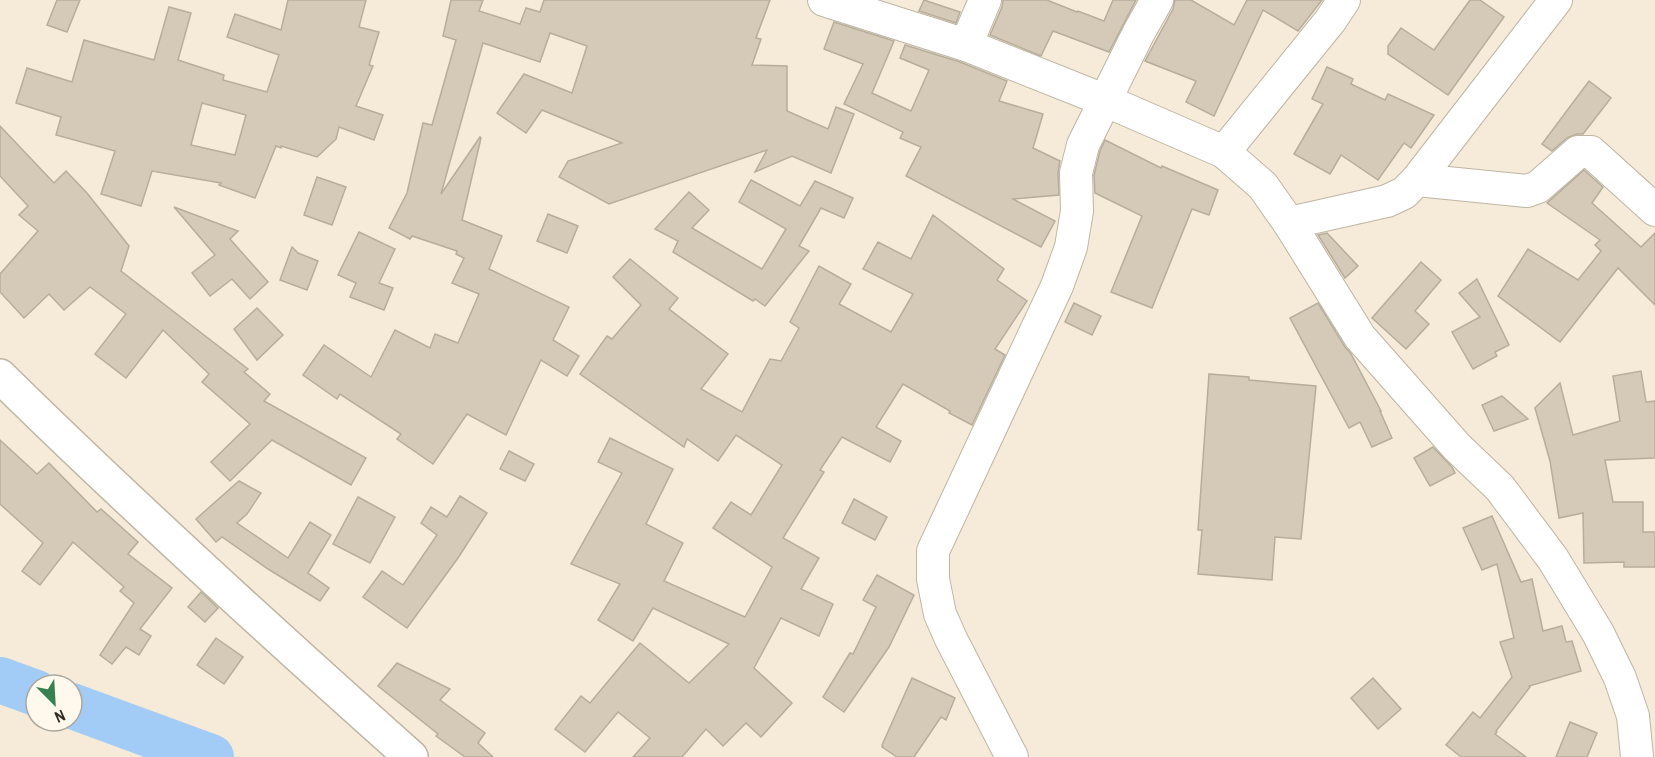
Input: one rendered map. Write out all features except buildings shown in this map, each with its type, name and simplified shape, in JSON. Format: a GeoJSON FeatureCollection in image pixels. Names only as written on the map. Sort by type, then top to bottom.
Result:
{"type":"FeatureCollection","features":[{"type":"Feature","properties":{"kind":"highway"},"geometry":{"type":"LineString","coordinates":[[0,376],[113,485],[411,757]]}},
{"type":"Feature","properties":{"kind":"street"},"geometry":{"type":"LineString","coordinates":[[824,0],[966,45],[1104,100],[1224,152],[1263,186],[1289,223],[1359,337],[1457,447],[1500,488],[1552,559],[1598,633],[1620,678],[1633,716],[1637,757]]}},
{"type":"Feature","properties":{"kind":"street"},"geometry":{"type":"LineString","coordinates":[[966,45],[985,0]]}},
{"type":"Feature","properties":{"kind":"street"},"geometry":{"type":"LineString","coordinates":[[1012,757],[940,614],[933,579],[933,551],[1057,286],[1071,247],[1077,212],[1076,173],[1083,145],[1157,0]]}},
{"type":"Feature","properties":{"kind":"street"},"geometry":{"type":"LineString","coordinates":[[1224,152],[1330,21],[1344,0]]}},
{"type":"Feature","properties":{"kind":"street"},"geometry":{"type":"LineString","coordinates":[[1289,223],[1388,201],[1404,193],[1418,180],[1556,0]]}},
{"type":"Feature","properties":{"kind":"street"},"geometry":{"type":"LineString","coordinates":[[1418,180],[1527,191],[1538,187],[1578,152],[1585,151],[1591,152],[1655,210]]}},
{"type":"Feature","properties":{"kind":"waterway"},"geometry":{"type":"LineString","coordinates":[[0,680],[24,689]]}},
{"type":"Feature","properties":{"kind":"waterway"},"geometry":{"type":"LineString","coordinates":[[84,710],[211,757]]}}]}
